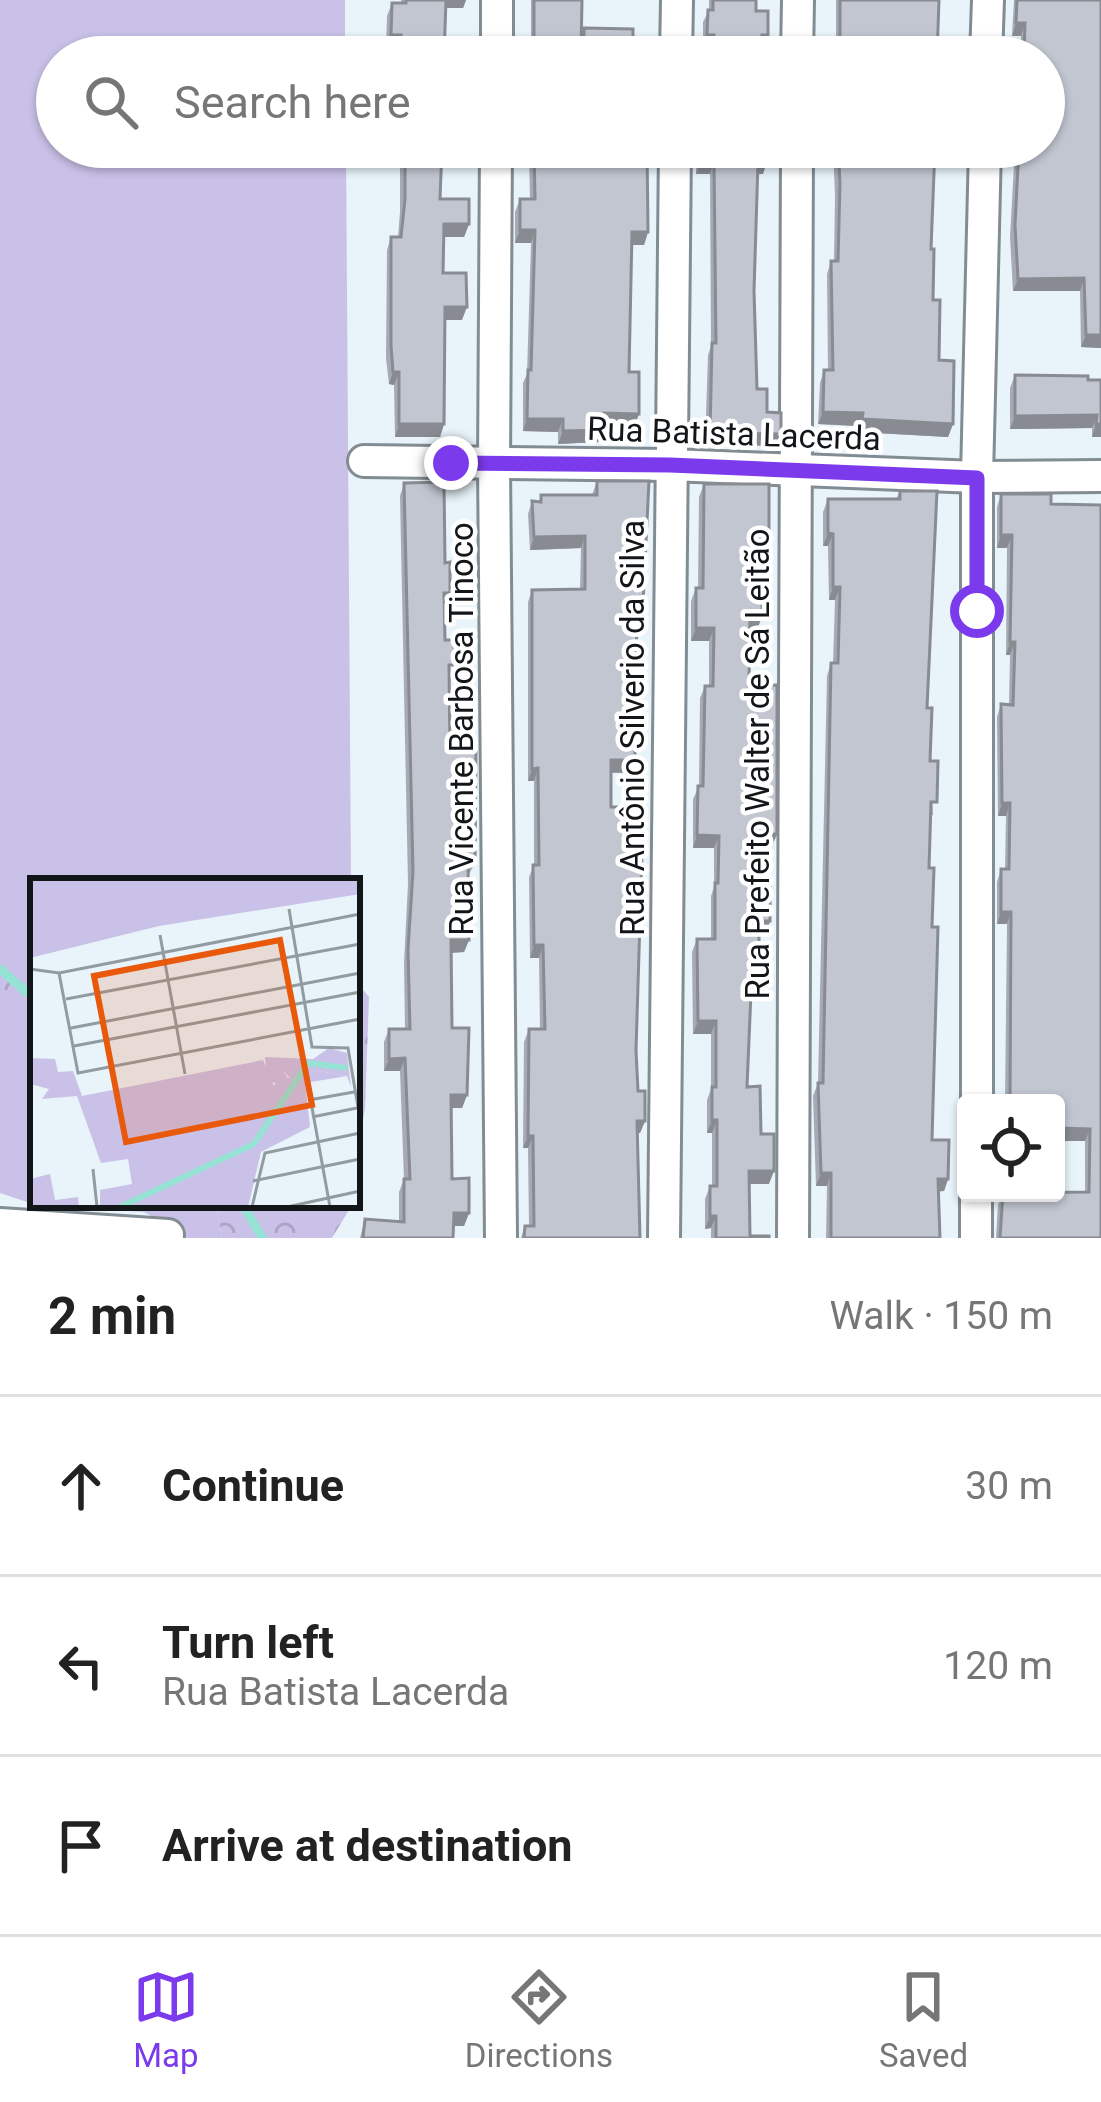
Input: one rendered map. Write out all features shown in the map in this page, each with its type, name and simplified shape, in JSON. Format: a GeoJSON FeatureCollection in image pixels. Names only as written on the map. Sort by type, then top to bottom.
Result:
{"type":"FeatureCollection","features":[{"type":"Feature","properties":{"kind":"street"},"geometry":{"type":"LineString","coordinates":[[496,36],[497,0]]}},
{"type":"Feature","properties":{"kind":"street"},"geometry":{"type":"LineString","coordinates":[[676,36],[677,0]]}},
{"type":"Feature","properties":{"kind":"street"},"geometry":{"type":"LineString","coordinates":[[797,36],[798,0]]}},
{"type":"Feature","properties":{"kind":"street"},"geometry":{"type":"LineString","coordinates":[[987,36],[988,0]]}},
{"type":"Feature","properties":{"kind":"street","name":"Rua Vicente Barbosa Tinoco"},"geometry":{"type":"LineString","coordinates":[[496,168],[501,1238]]}},
{"type":"Feature","properties":{"kind":"street","name":"Rua Antônio Silverio da Silva"},"geometry":{"type":"LineString","coordinates":[[664,1238],[675,168]]}},
{"type":"Feature","properties":{"kind":"street","name":"Rua Prefeito Walter de Sá Leitão"},"geometry":{"type":"LineString","coordinates":[[793,1238],[796,168]]}},
{"type":"Feature","properties":{"kind":"street"},"geometry":{"type":"LineString","coordinates":[[976,1094],[977,478],[984,168]]}},
{"type":"Feature","properties":{"kind":"street","name":"Rua Batista Lacerda"},"geometry":{"type":"LineString","coordinates":[[364,461],[670,465],[977,478],[1101,476]]}},
{"type":"Feature","properties":{"kind":"street"},"geometry":{"type":"LineString","coordinates":[[976,1202],[976,1238]]}},
{"type":"Feature","properties":{"kind":"street"},"geometry":{"type":"LineString","coordinates":[[0,1224],[37,1232],[168,1235]]}},
{"type":"Feature","properties":{"kind":"green space"},"geometry":{"type":"Polygon","coordinates":[[[0,0],[345,0],[345,36],[36,36],[36,168],[346,168],[351,878],[30,878],[30,1203],[0,1193],[0,0]]]}},
{"type":"Feature","properties":{"kind":"green space"},"geometry":{"type":"Polygon","coordinates":[[[30,937],[30,1032],[25,1014],[0,1001],[5,962],[30,937]]]}},
{"type":"Feature","properties":{"kind":"green space"},"geometry":{"type":"Polygon","coordinates":[[[360,986],[369,997],[360,1136],[360,986]]]}},
{"type":"Feature","properties":{"kind":"green space"},"geometry":{"type":"Polygon","coordinates":[[[82,1208],[217,1208],[222,1238],[159,1238],[157,1219],[144,1212],[82,1208]]]}},
{"type":"Feature","properties":{"kind":"green space"},"geometry":{"type":"Polygon","coordinates":[[[217,1208],[350,1208],[332,1238],[222,1238],[217,1208]]]}},
{"type":"Feature","properties":{"kind":"building"},"geometry":{"type":"Polygon","coordinates":[[[446,0],[445,36],[391,35],[392,3],[446,0]]]}},
{"type":"Feature","properties":{"kind":"building"},"geometry":{"type":"Polygon","coordinates":[[[534,0],[582,0],[581,36],[534,36],[534,0]]]}},
{"type":"Feature","properties":{"kind":"building"},"geometry":{"type":"Polygon","coordinates":[[[713,0],[756,0],[756,11],[768,11],[768,35],[707,35],[708,10],[713,10],[713,0]]]}},
{"type":"Feature","properties":{"kind":"building"},"geometry":{"type":"Polygon","coordinates":[[[840,0],[939,0],[938,36],[840,36],[840,0]]]}},
{"type":"Feature","properties":{"kind":"building"},"geometry":{"type":"Polygon","coordinates":[[[1017,0],[1101,0],[1101,335],[1086,335],[1084,278],[1018,279],[1018,168],[1065,168],[1065,36],[1025,36],[1025,23],[1016,23],[1017,0]]]}},
{"type":"Feature","properties":{"kind":"building"},"geometry":{"type":"Polygon","coordinates":[[[584,28],[633,29],[633,36],[584,36],[584,28]]]}},
{"type":"Feature","properties":{"kind":"building"},"geometry":{"type":"Polygon","coordinates":[[[405,168],[441,168],[440,199],[469,199],[469,224],[444,224],[443,273],[466,273],[467,307],[445,307],[444,424],[399,424],[399,372],[393,372],[391,345],[391,237],[401,237],[405,168]]]}},
{"type":"Feature","properties":{"kind":"building"},"geometry":{"type":"Polygon","coordinates":[[[534,168],[647,168],[648,232],[632,232],[629,372],[639,372],[639,414],[604,413],[604,430],[563,431],[563,419],[527,419],[535,230],[520,230],[520,199],[535,199],[534,168]]]}},
{"type":"Feature","properties":{"kind":"building"},"geometry":{"type":"Polygon","coordinates":[[[714,168],[758,168],[757,389],[767,389],[767,412],[781,413],[781,434],[710,433],[712,343],[716,343],[714,168]]]}},
{"type":"Feature","properties":{"kind":"building"},"geometry":{"type":"Polygon","coordinates":[[[839,168],[934,168],[933,300],[940,300],[939,360],[954,361],[953,424],[823,412],[824,370],[833,370],[831,261],[838,261],[839,168]]]}},
{"type":"Feature","properties":{"kind":"building"},"geometry":{"type":"Polygon","coordinates":[[[1015,375],[1101,380],[1101,424],[1096,424],[1097,415],[1015,416],[1015,375]]]}},
{"type":"Feature","properties":{"kind":"building"},"geometry":{"type":"Polygon","coordinates":[[[597,481],[649,481],[643,603],[637,603],[636,689],[641,689],[641,721],[635,721],[635,760],[611,760],[611,807],[626,807],[626,822],[643,822],[636,1050],[638,1091],[645,1091],[645,1121],[637,1121],[640,1238],[524,1238],[525,1226],[534,1226],[533,1136],[528,1136],[529,1029],[545,1029],[543,945],[534,945],[533,865],[539,865],[538,768],[532,769],[532,590],[585,589],[585,536],[534,537],[532,501],[541,502],[541,495],[597,495],[597,481]]]}},
{"type":"Feature","properties":{"kind":"building"},"geometry":{"type":"Polygon","coordinates":[[[444,482],[445,563],[450,562],[450,593],[444,593],[445,640],[454,640],[454,665],[449,665],[450,752],[476,752],[475,863],[468,863],[469,940],[451,940],[452,1028],[469,1028],[467,1095],[451,1095],[452,1179],[469,1178],[469,1213],[454,1213],[453,1238],[363,1238],[365,1219],[404,1222],[404,1179],[410,1179],[405,1058],[389,1059],[389,1029],[410,1029],[413,871],[404,483],[444,482]]]}},
{"type":"Feature","properties":{"kind":"building"},"geometry":{"type":"Polygon","coordinates":[[[704,484],[769,484],[769,529],[757,529],[762,617],[750,617],[749,686],[777,685],[777,834],[756,834],[756,883],[770,883],[770,921],[759,921],[759,969],[752,969],[747,1087],[760,1086],[761,1134],[774,1134],[774,1171],[749,1171],[750,1236],[769,1238],[716,1238],[716,1216],[710,1216],[710,1186],[717,1186],[717,1120],[712,1120],[716,1021],[698,1021],[697,939],[715,939],[719,836],[697,835],[705,686],[713,686],[714,628],[696,628],[696,588],[703,588],[704,484]]]}},
{"type":"Feature","properties":{"kind":"building"},"geometry":{"type":"Polygon","coordinates":[[[900,491],[937,491],[927,708],[932,708],[930,761],[938,761],[929,868],[934,868],[932,927],[938,927],[932,1140],[949,1140],[948,1179],[938,1179],[940,1238],[831,1238],[831,1173],[821,1173],[818,1083],[823,1083],[831,663],[838,663],[840,587],[833,587],[828,499],[900,499],[900,491]]]}},
{"type":"Feature","properties":{"kind":"building"},"geometry":{"type":"Polygon","coordinates":[[[1001,494],[1051,494],[1051,504],[1101,505],[1101,1238],[1000,1238],[1002,1202],[1065,1202],[1065,1192],[1089,1192],[1090,1129],[1065,1128],[1065,1094],[1010,1094],[1011,912],[1001,912],[1001,869],[1009,869],[1010,803],[1002,803],[1001,704],[1013,705],[1015,642],[1010,642],[1012,535],[1001,535],[1001,494]]]}},
{"type":"Feature","properties":{"kind":"waterway"},"geometry":{"type":"LineString","coordinates":[[0,969],[30,995]]}},
{"type":"Feature","properties":{"kind":"waterway"},"geometry":{"type":"LineString","coordinates":[[245,1208],[262,1238]]}},
{"type":"Feature","properties":{"kind":"route"},"geometry":{"type":"LineString","coordinates":[[451,463],[670,465],[977,478],[977,611]]}}]}
